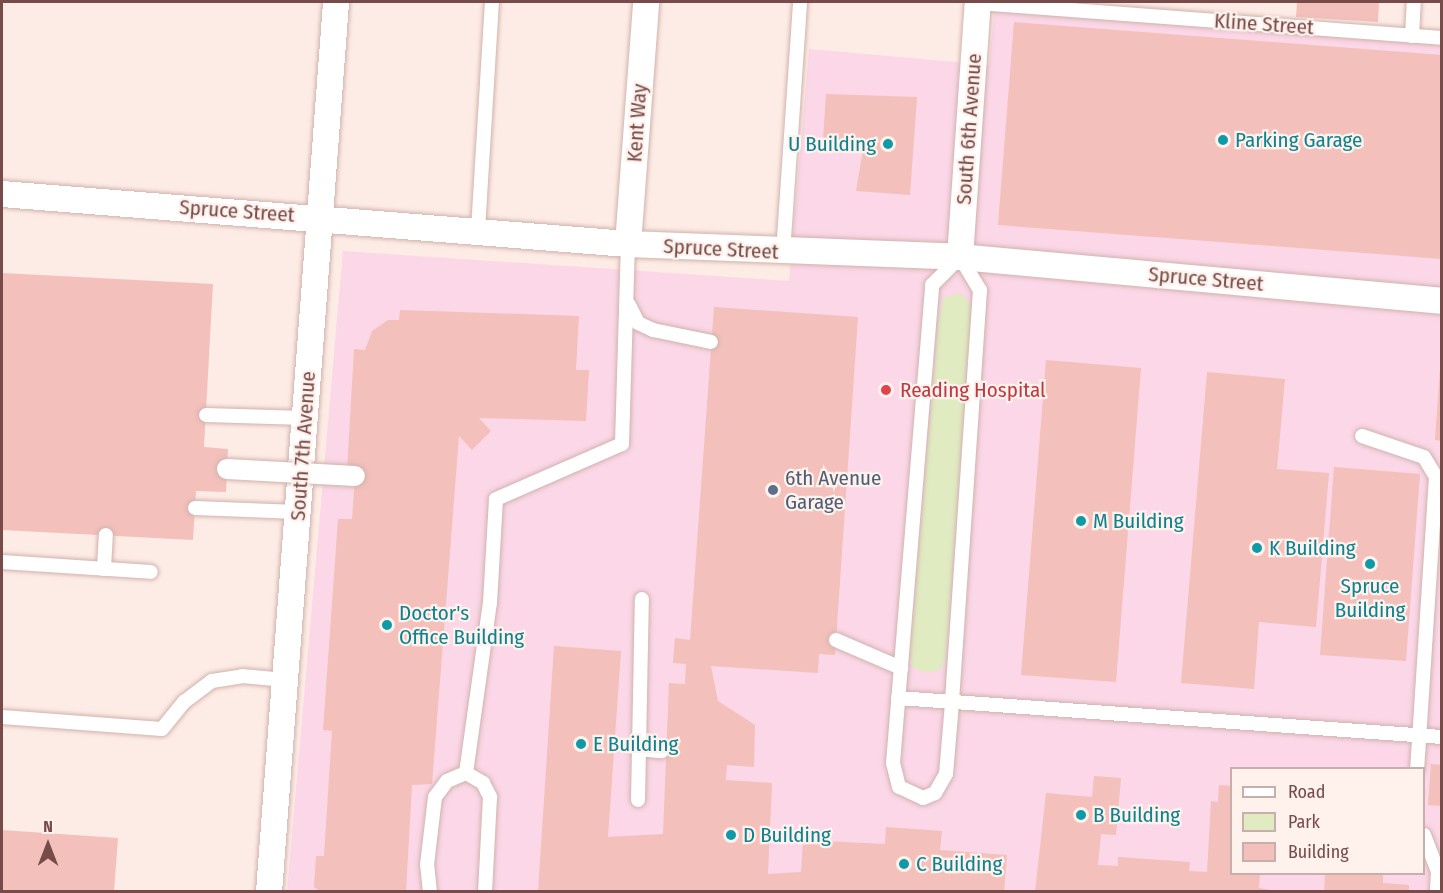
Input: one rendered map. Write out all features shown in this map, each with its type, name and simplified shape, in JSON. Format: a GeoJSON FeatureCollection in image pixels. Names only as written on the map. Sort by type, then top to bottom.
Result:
{"type":"FeatureCollection","features":[{"type":"Feature","properties":{"kind":"street","name":"South 7th Avenue"},"geometry":{"type":"LineString","coordinates":[[269,891],[336,2]]}},
{"type":"Feature","properties":{"kind":"street","name":"Kent Way"},"geometry":{"type":"LineString","coordinates":[[628,244],[646,2]]}},
{"type":"Feature","properties":{"kind":"street","name":"South 6th Avenue"},"geometry":{"type":"LineString","coordinates":[[960,257],[978,2]]}},
{"type":"Feature","properties":{"kind":"street","name":"Spruce Street"},"geometry":{"type":"LineString","coordinates":[[2,194],[320,216],[628,244],[783,253],[960,257],[1442,301]]}},
{"type":"Feature","properties":{"kind":"street"},"geometry":{"type":"LineString","coordinates":[[227,470],[355,476]]}},
{"type":"Feature","properties":{"kind":"lane"},"geometry":{"type":"LineString","coordinates":[[478,230],[492,2]]}},
{"type":"Feature","properties":{"kind":"lane"},"geometry":{"type":"LineString","coordinates":[[783,253],[800,2]]}},
{"type":"Feature","properties":{"kind":"lane","name":"Kline Street"},"geometry":{"type":"LineString","coordinates":[[978,2],[1442,38]]}},
{"type":"Feature","properties":{"kind":"lane"},"geometry":{"type":"LineString","coordinates":[[1412,36],[1414,2]]}},
{"type":"Feature","properties":{"kind":"lane"},"geometry":{"type":"LineString","coordinates":[[466,772],[490,603],[496,500],[622,444],[628,244]]}},
{"type":"Feature","properties":{"kind":"lane"},"geometry":{"type":"LineString","coordinates":[[960,257],[980,290],[952,703],[946,774],[935,793],[923,798],[899,787],[894,775],[898,698],[932,285],[960,257]]}},
{"type":"Feature","properties":{"kind":"lane"},"geometry":{"type":"LineString","coordinates":[[628,303],[638,322],[711,342]]}},
{"type":"Feature","properties":{"kind":"lane"},"geometry":{"type":"LineString","coordinates":[[206,415],[304,418]]}},
{"type":"Feature","properties":{"kind":"lane"},"geometry":{"type":"LineString","coordinates":[[1362,436],[1424,457],[1436,477],[1417,767]]}},
{"type":"Feature","properties":{"kind":"lane"},"geometry":{"type":"LineString","coordinates":[[195,508],[298,512]]}},
{"type":"Feature","properties":{"kind":"lane"},"geometry":{"type":"LineString","coordinates":[[104,569],[106,535]]}},
{"type":"Feature","properties":{"kind":"lane"},"geometry":{"type":"LineString","coordinates":[[2,562],[151,572]]}},
{"type":"Feature","properties":{"kind":"lane"},"geometry":{"type":"LineString","coordinates":[[638,800],[637,749],[642,599]]}},
{"type":"Feature","properties":{"kind":"lane"},"geometry":{"type":"LineString","coordinates":[[836,640],[901,668]]}},
{"type":"Feature","properties":{"kind":"lane"},"geometry":{"type":"LineString","coordinates":[[2,717],[162,729],[212,681],[242,676],[285,680]]}},
{"type":"Feature","properties":{"kind":"lane"},"geometry":{"type":"LineString","coordinates":[[898,698],[1442,737]]}},
{"type":"Feature","properties":{"kind":"lane"},"geometry":{"type":"LineString","coordinates":[[637,749],[662,751]]}},
{"type":"Feature","properties":{"kind":"lane"},"geometry":{"type":"LineString","coordinates":[[430,891],[427,865],[435,797],[447,781],[466,772]]}},
{"type":"Feature","properties":{"kind":"lane"},"geometry":{"type":"LineString","coordinates":[[466,772],[483,783],[490,797],[485,891]]}},
{"type":"Feature","properties":{"kind":"lane"},"geometry":{"type":"LineString","coordinates":[[1425,838],[1438,871],[1437,891]]}},
{"type":"Feature","properties":{"kind":"shaded area","name":"Reading Hospital"},"geometry":{"type":"Polygon","coordinates":[[[995,3],[1441,41],[1441,891],[287,892],[343,251],[789,281],[809,49],[989,65],[995,3]]]}},
{"type":"Feature","properties":{"kind":"green space"},"geometry":{"type":"Polygon","coordinates":[[[960,293],[972,305],[946,658],[940,670],[927,673],[912,667],[910,654],[938,324],[943,298],[960,293]]]}},
{"type":"Feature","properties":{"kind":"building"},"geometry":{"type":"Polygon","coordinates":[[[1297,2],[1379,2],[1378,22],[1296,17],[1297,2]]]}},
{"type":"Feature","properties":{"kind":"building","name":"Parking Garage"},"geometry":{"type":"Polygon","coordinates":[[[1014,22],[1442,55],[1442,259],[998,225],[1014,22]]]}},
{"type":"Feature","properties":{"kind":"building","name":"U Building"},"geometry":{"type":"Polygon","coordinates":[[[826,94],[917,97],[910,195],[856,191],[864,144],[823,140],[826,94]]]}},
{"type":"Feature","properties":{"kind":"building"},"geometry":{"type":"Polygon","coordinates":[[[2,273],[213,284],[204,447],[228,449],[226,492],[196,491],[193,540],[2,530],[2,273]]]}},
{"type":"Feature","properties":{"kind":"building"},"geometry":{"type":"Polygon","coordinates":[[[714,307],[858,317],[835,655],[819,654],[818,673],[711,666],[718,701],[755,725],[754,767],[727,765],[726,780],[772,783],[768,874],[801,872],[803,840],[885,844],[886,827],[942,831],[940,850],[1007,855],[1004,892],[538,892],[554,646],[621,651],[608,837],[663,834],[669,683],[685,684],[686,664],[673,663],[675,638],[690,640],[714,307]]]}},
{"type":"Feature","properties":{"kind":"building","name":"Doctor's Office Building"},"geometry":{"type":"Polygon","coordinates":[[[400,310],[579,316],[576,370],[589,370],[586,421],[479,418],[491,431],[472,450],[459,436],[432,784],[412,785],[406,892],[321,892],[314,887],[316,856],[324,856],[332,731],[323,730],[338,519],[352,519],[355,476],[347,471],[354,349],[365,350],[372,331],[388,320],[399,320],[400,310]]]}},
{"type":"Feature","properties":{"kind":"building","name":"M Building"},"geometry":{"type":"Polygon","coordinates":[[[1046,360],[1141,368],[1116,682],[1021,675],[1046,360]]]}},
{"type":"Feature","properties":{"kind":"building"},"geometry":{"type":"Polygon","coordinates":[[[1440,370],[1442,370],[1442,441],[1435,440],[1440,370]]]}},
{"type":"Feature","properties":{"kind":"building","name":"K Building"},"geometry":{"type":"Polygon","coordinates":[[[1207,372],[1285,379],[1277,469],[1329,473],[1316,627],[1259,622],[1254,689],[1181,683],[1207,372]]]}},
{"type":"Feature","properties":{"kind":"building","name":"Spruce Building"},"geometry":{"type":"Polygon","coordinates":[[[1334,467],[1420,474],[1406,661],[1320,655],[1334,467]]]}},
{"type":"Feature","properties":{"kind":"building"},"geometry":{"type":"Polygon","coordinates":[[[1431,764],[1442,765],[1442,806],[1428,805],[1431,764]]]}},
{"type":"Feature","properties":{"kind":"building","name":"B Building"},"geometry":{"type":"Polygon","coordinates":[[[1094,776],[1121,778],[1116,835],[1101,834],[1098,865],[1118,866],[1118,857],[1190,862],[1189,871],[1207,872],[1211,801],[1218,802],[1219,785],[1230,786],[1230,875],[1260,875],[1259,888],[1283,892],[1035,892],[1046,793],[1092,797],[1094,776]]]}},
{"type":"Feature","properties":{"kind":"building"},"geometry":{"type":"Polygon","coordinates":[[[2,830],[118,838],[114,892],[2,892],[2,830]]]}},
{"type":"Feature","properties":{"kind":"building"},"geometry":{"type":"Polygon","coordinates":[[[1325,875],[1383,875],[1383,883],[1409,885],[1409,892],[1324,892],[1325,875]]]}},
{"type":"Feature","properties":{"kind":"place","name":"Parking Garage"},"geometry":{"type":"Point","coordinates":[1223,140]}},
{"type":"Feature","properties":{"kind":"place","name":"U Building"},"geometry":{"type":"Point","coordinates":[888,144]}},
{"type":"Feature","properties":{"kind":"place","name":"Reading Hospital"},"geometry":{"type":"Point","coordinates":[886,390]}},
{"type":"Feature","properties":{"kind":"place","name":"6th Avenue Garage"},"geometry":{"type":"Point","coordinates":[773,490]}},
{"type":"Feature","properties":{"kind":"place","name":"M Building"},"geometry":{"type":"Point","coordinates":[1081,521]}},
{"type":"Feature","properties":{"kind":"place","name":"K Building"},"geometry":{"type":"Point","coordinates":[1257,548]}},
{"type":"Feature","properties":{"kind":"place","name":"Spruce Building"},"geometry":{"type":"Point","coordinates":[1370,564]}},
{"type":"Feature","properties":{"kind":"place","name":"Doctor's Office Building"},"geometry":{"type":"Point","coordinates":[387,625]}},
{"type":"Feature","properties":{"kind":"place","name":"E Building"},"geometry":{"type":"Point","coordinates":[581,744]}},
{"type":"Feature","properties":{"kind":"place","name":"B Building"},"geometry":{"type":"Point","coordinates":[1081,815]}},
{"type":"Feature","properties":{"kind":"place","name":"D Building"},"geometry":{"type":"Point","coordinates":[731,835]}},
{"type":"Feature","properties":{"kind":"place","name":"C Building"},"geometry":{"type":"Point","coordinates":[904,864]}}]}
